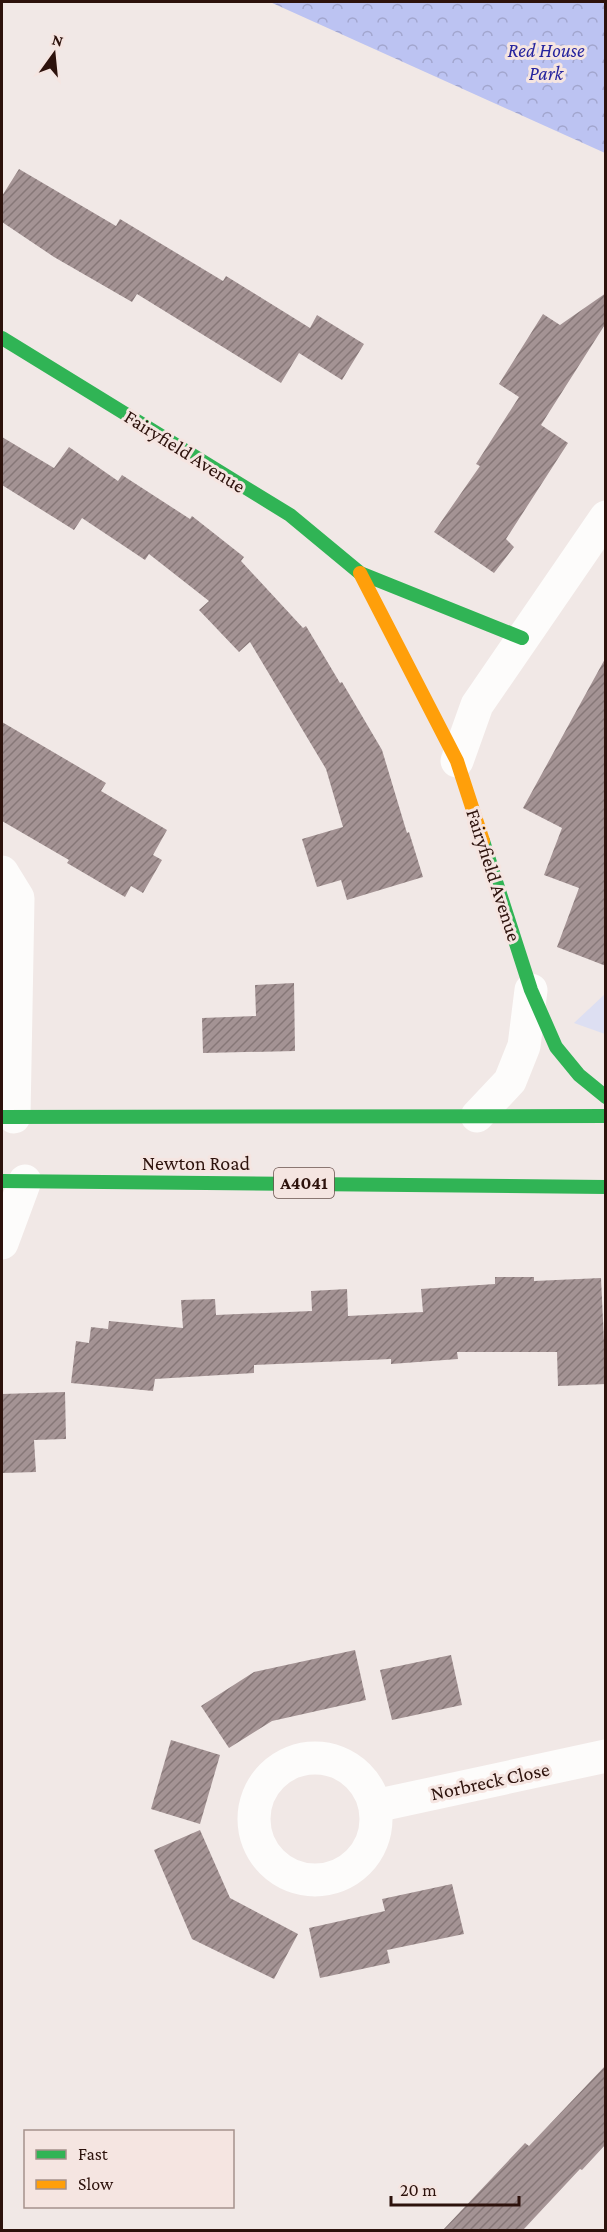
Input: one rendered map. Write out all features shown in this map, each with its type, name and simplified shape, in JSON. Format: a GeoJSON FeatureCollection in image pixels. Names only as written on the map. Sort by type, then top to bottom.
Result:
{"type":"FeatureCollection","features":[{"type":"Feature","properties":{"kind":"main road","name":"Fairyfield Avenue"},"geometry":{"type":"LineString","coordinates":[[2,338],[290,515],[360,573],[522,638]]}},
{"type":"Feature","properties":{"kind":"main road","name":"Fairyfield Avenue"},"geometry":{"type":"LineString","coordinates":[[360,573],[457,761],[531,990],[556,1047],[579,1075],[606,1097]]}},
{"type":"Feature","properties":{"kind":"main road"},"geometry":{"type":"LineString","coordinates":[[8,1117],[606,1116]]}},
{"type":"Feature","properties":{"kind":"main road","name":"Newton Road"},"geometry":{"type":"LineString","coordinates":[[13,1181],[606,1186]]}},
{"type":"Feature","properties":{"kind":"street"},"geometry":{"type":"LineString","coordinates":[[457,761],[477,705],[606,517]]}},
{"type":"Feature","properties":{"kind":"street"},"geometry":{"type":"LineString","coordinates":[[2,872],[18,898],[8,1117]]}},
{"type":"Feature","properties":{"kind":"street","name":"Fairyfield Avenue"},"geometry":{"type":"LineString","coordinates":[[477,1116],[510,1081],[524,1046],[531,990]]}},
{"type":"Feature","properties":{"kind":"street"},"geometry":{"type":"LineString","coordinates":[[2,1243],[13,1181]]}},
{"type":"Feature","properties":{"kind":"street","name":"Norbreck Close"},"geometry":{"type":"LineString","coordinates":[[375,1806],[606,1756]]}},
{"type":"Feature","properties":{"kind":"shaded area"},"geometry":{"type":"Polygon","coordinates":[[[605,994],[605,1034],[574,1023],[605,994]]]}},
{"type":"Feature","properties":{"kind":"green space","name":"Red House Park"},"geometry":{"type":"Polygon","coordinates":[[[270,2],[605,2],[605,153],[270,2]]]}},
{"type":"Feature","properties":{"kind":"building"},"geometry":{"type":"Polygon","coordinates":[[[19,169],[116,226],[120,219],[223,281],[226,276],[310,328],[317,315],[364,344],[342,380],[299,353],[281,383],[137,294],[132,302],[54,257],[2,222],[2,196],[19,169]]]}},
{"type":"Feature","properties":{"kind":"building"},"geometry":{"type":"Polygon","coordinates":[[[606,293],[606,323],[541,425],[568,443],[506,539],[514,547],[494,573],[434,532],[480,466],[476,464],[519,397],[499,384],[543,314],[560,325],[606,293]]]}},
{"type":"Feature","properties":{"kind":"building"},"geometry":{"type":"Polygon","coordinates":[[[2,437],[54,468],[69,447],[118,481],[122,475],[190,519],[192,516],[244,557],[241,561],[303,628],[306,626],[382,750],[423,877],[347,900],[341,880],[317,887],[302,839],[343,827],[326,769],[250,642],[239,652],[199,610],[209,601],[149,554],[145,560],[82,518],[74,530],[2,485],[2,437]]]}},
{"type":"Feature","properties":{"kind":"building"},"geometry":{"type":"Polygon","coordinates":[[[606,657],[606,966],[557,947],[579,888],[544,875],[562,828],[523,808],[606,657]]]}},
{"type":"Feature","properties":{"kind":"building"},"geometry":{"type":"Polygon","coordinates":[[[2,722],[106,783],[101,791],[167,830],[153,855],[162,860],[143,893],[131,886],[125,897],[67,863],[69,860],[2,821],[2,722]]]}},
{"type":"Feature","properties":{"kind":"building"},"geometry":{"type":"Polygon","coordinates":[[[294,983],[295,1051],[203,1053],[202,1018],[256,1016],[255,985],[294,983]]]}},
{"type":"Feature","properties":{"kind":"building"},"geometry":{"type":"Polygon","coordinates":[[[495,1277],[534,1277],[534,1281],[601,1278],[606,1384],[558,1386],[557,1352],[457,1352],[458,1359],[391,1364],[391,1359],[254,1365],[254,1373],[155,1379],[153,1391],[71,1383],[76,1341],[89,1343],[91,1327],[108,1329],[109,1321],[183,1328],[181,1300],[215,1299],[216,1315],[312,1311],[311,1291],[347,1289],[348,1316],[423,1312],[421,1289],[495,1284],[495,1277]]]}},
{"type":"Feature","properties":{"kind":"building"},"geometry":{"type":"Polygon","coordinates":[[[65,1392],[66,1439],[34,1440],[36,1472],[2,1473],[2,1394],[65,1392]]]}},
{"type":"Feature","properties":{"kind":"building"},"geometry":{"type":"Polygon","coordinates":[[[355,1650],[366,1700],[272,1721],[229,1748],[201,1706],[254,1672],[355,1650]]]}},
{"type":"Feature","properties":{"kind":"building"},"geometry":{"type":"Polygon","coordinates":[[[451,1655],[462,1705],[392,1720],[380,1670],[451,1655]]]}},
{"type":"Feature","properties":{"kind":"building"},"geometry":{"type":"Polygon","coordinates":[[[171,1740],[220,1755],[200,1824],[151,1809],[171,1740]]]}},
{"type":"Feature","properties":{"kind":"building"},"geometry":{"type":"Polygon","coordinates":[[[200,1830],[230,1898],[298,1934],[274,1979],[192,1939],[154,1850],[200,1830]]]}},
{"type":"Feature","properties":{"kind":"building"},"geometry":{"type":"Polygon","coordinates":[[[452,1884],[464,1934],[387,1950],[390,1963],[320,1978],[309,1928],[385,1911],[382,1899],[452,1884]]]}},
{"type":"Feature","properties":{"kind":"building"},"geometry":{"type":"Polygon","coordinates":[[[606,2065],[606,2144],[523,2230],[443,2230],[525,2143],[529,2146],[606,2065]]]}},
{"type":"Feature","properties":{"kind":"traffic: fast"},"geometry":{"type":"LineString","coordinates":[[2,338],[290,515],[360,573],[522,638]]}},
{"type":"Feature","properties":{"kind":"traffic: fast"},"geometry":{"type":"LineString","coordinates":[[483,841],[531,990],[556,1047],[579,1075],[606,1097]]}},
{"type":"Feature","properties":{"kind":"traffic: fast"},"geometry":{"type":"LineString","coordinates":[[2,1117],[606,1116]]}},
{"type":"Feature","properties":{"kind":"traffic: fast"},"geometry":{"type":"LineString","coordinates":[[2,1181],[606,1187]]}},
{"type":"Feature","properties":{"kind":"traffic: slow"},"geometry":{"type":"LineString","coordinates":[[360,573],[457,761],[483,841]]}}]}
